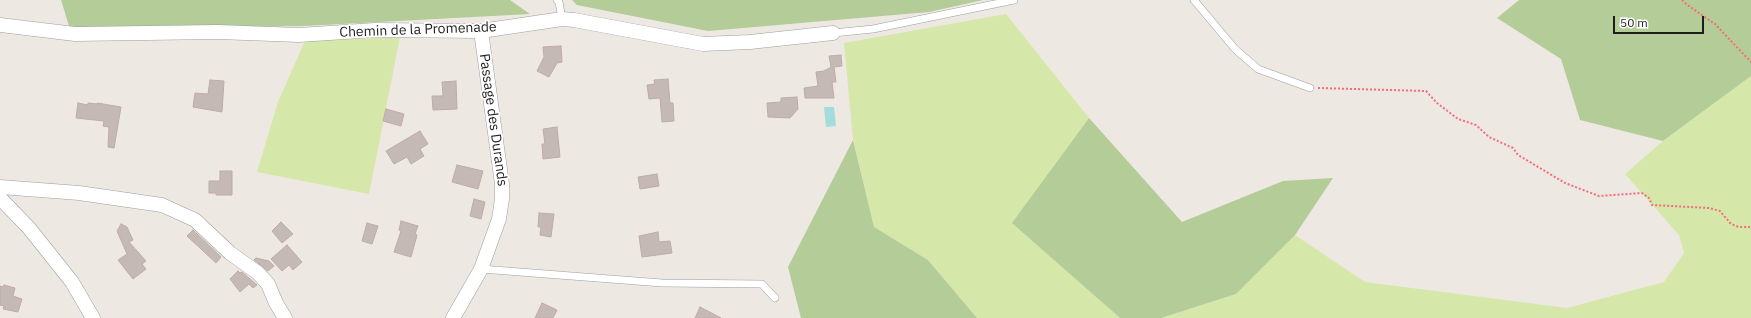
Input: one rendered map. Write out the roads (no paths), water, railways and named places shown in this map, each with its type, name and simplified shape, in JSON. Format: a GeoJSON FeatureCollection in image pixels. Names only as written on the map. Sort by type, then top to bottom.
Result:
{"type":"FeatureCollection","features":[{"type":"Feature","properties":{"kind":"street","name":"Chemin de la Promenade"},"geometry":{"type":"LineString","coordinates":[[0,25],[75,34],[218,32],[299,35],[375,30],[481,31],[562,19],[703,44],[750,42],[833,33]]}},
{"type":"Feature","properties":{"kind":"street","name":"Passage des Durands"},"geometry":{"type":"LineString","coordinates":[[453,318],[480,269],[499,219],[502,184],[481,31]]}},
{"type":"Feature","properties":{"kind":"street"},"geometry":{"type":"LineString","coordinates":[[0,187],[87,194],[162,205],[195,220],[230,253],[258,274],[268,284],[276,303],[285,318]]}},
{"type":"Feature","properties":{"kind":"street"},"geometry":{"type":"LineString","coordinates":[[0,198],[29,228],[72,282],[93,318]]}},
{"type":"Feature","properties":{"kind":"lane"},"geometry":{"type":"LineString","coordinates":[[557,0],[559,2],[562,19]]}},
{"type":"Feature","properties":{"kind":"lane"},"geometry":{"type":"LineString","coordinates":[[833,33],[873,29],[1014,0]]}},
{"type":"Feature","properties":{"kind":"lane"},"geometry":{"type":"LineString","coordinates":[[1194,0],[1235,49],[1258,70],[1310,88]]}},
{"type":"Feature","properties":{"kind":"lane"},"geometry":{"type":"LineString","coordinates":[[480,269],[662,283],[762,284],[775,298]]}},
{"type":"Feature","properties":{"kind":"water"},"geometry":{"type":"Polygon","coordinates":[[[824,107],[834,107],[836,126],[826,127],[824,107]]]}}]}
